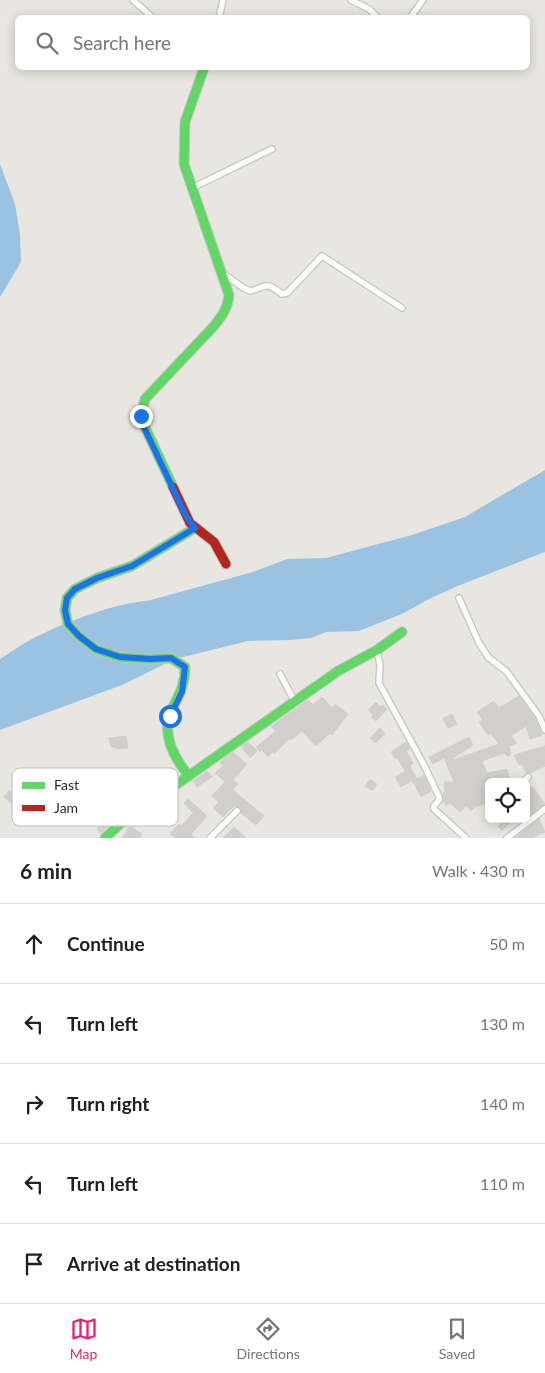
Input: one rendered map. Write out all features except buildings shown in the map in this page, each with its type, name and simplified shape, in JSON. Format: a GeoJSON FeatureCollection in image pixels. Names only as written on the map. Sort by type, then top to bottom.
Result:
{"type":"FeatureCollection","features":[{"type":"Feature","properties":{"kind":"street"},"geometry":{"type":"LineString","coordinates":[[133,0],[149,15]]}},
{"type":"Feature","properties":{"kind":"street"},"geometry":{"type":"LineString","coordinates":[[220,15],[223,0]]}},
{"type":"Feature","properties":{"kind":"street"},"geometry":{"type":"LineString","coordinates":[[351,0],[369,9],[375,15]]}},
{"type":"Feature","properties":{"kind":"street"},"geometry":{"type":"LineString","coordinates":[[412,15],[422,0]]}},
{"type":"Feature","properties":{"kind":"street"},"geometry":{"type":"LineString","coordinates":[[203,70],[188,107],[185,122],[184,164],[229,295],[228,304],[214,326],[145,398],[141,409],[142,423],[186,516],[195,528],[214,542],[226,564]]}},
{"type":"Feature","properties":{"kind":"street"},"geometry":{"type":"LineString","coordinates":[[192,188],[272,149]]}},
{"type":"Feature","properties":{"kind":"street"},"geometry":{"type":"LineString","coordinates":[[222,273],[250,291],[266,285],[271,286],[282,294],[287,293],[322,256],[402,308]]}},
{"type":"Feature","properties":{"kind":"street"},"geometry":{"type":"LineString","coordinates":[[189,776],[173,754],[168,741],[170,716],[182,692],[185,667],[171,658],[120,657],[96,649],[79,636],[68,624],[65,610],[67,598],[75,589],[97,578],[132,566],[195,528]]}},
{"type":"Feature","properties":{"kind":"street"},"geometry":{"type":"LineString","coordinates":[[459,598],[488,657],[506,672],[539,716],[545,730]]}},
{"type":"Feature","properties":{"kind":"street"},"geometry":{"type":"LineString","coordinates":[[178,784],[338,671],[378,650],[402,632]]}},
{"type":"Feature","properties":{"kind":"street"},"geometry":{"type":"LineString","coordinates":[[378,650],[380,665],[379,683],[439,796],[434,809],[466,838]]}},
{"type":"Feature","properties":{"kind":"street"},"geometry":{"type":"LineString","coordinates":[[280,674],[295,702]]}},
{"type":"Feature","properties":{"kind":"street"},"geometry":{"type":"LineString","coordinates":[[530,819],[545,809]]}},
{"type":"Feature","properties":{"kind":"street"},"geometry":{"type":"LineString","coordinates":[[210,838],[237,810]]}},
{"type":"Feature","properties":{"kind":"street"},"geometry":{"type":"LineString","coordinates":[[507,838],[525,823]]}},
{"type":"Feature","properties":{"kind":"street"},"geometry":{"type":"LineString","coordinates":[[105,838],[118,826]]}},
{"type":"Feature","properties":{"kind":"water"},"geometry":{"type":"Polygon","coordinates":[[[0,164],[15,204],[20,235],[21,262],[0,297],[0,164]]]}},
{"type":"Feature","properties":{"kind":"water"},"geometry":{"type":"Polygon","coordinates":[[[545,470],[545,552],[460,585],[404,613],[359,631],[326,632],[311,638],[290,640],[248,641],[175,659],[122,685],[0,730],[0,659],[35,637],[108,609],[147,601],[253,572],[287,559],[326,558],[412,535],[465,517],[545,470]]]}},
{"type":"Feature","properties":{"kind":"traffic: fast"},"geometry":{"type":"LineString","coordinates":[[173,487],[143,423],[142,411],[145,399],[220,319],[229,295],[184,164],[185,122],[203,70]]}},
{"type":"Feature","properties":{"kind":"traffic: fast"},"geometry":{"type":"LineString","coordinates":[[189,776],[174,754],[167,729],[171,711],[183,685],[185,667],[171,658],[119,657],[96,649],[79,636],[68,624],[65,610],[67,598],[75,589],[97,578],[132,566],[195,528]]}},
{"type":"Feature","properties":{"kind":"traffic: fast"},"geometry":{"type":"LineString","coordinates":[[178,783],[338,671],[377,650],[402,632]]}},
{"type":"Feature","properties":{"kind":"traffic: fast"},"geometry":{"type":"LineString","coordinates":[[105,838],[118,826]]}},
{"type":"Feature","properties":{"kind":"traffic: jam"},"geometry":{"type":"LineString","coordinates":[[173,487],[190,523],[214,542],[226,564]]}},
{"type":"Feature","properties":{"kind":"route"},"geometry":{"type":"LineString","coordinates":[[141,416],[142,423],[186,516],[195,528],[140,562],[97,578],[75,589],[67,598],[65,610],[68,624],[79,636],[96,649],[120,657],[171,658],[185,667],[182,692],[170,716]]}}]}
